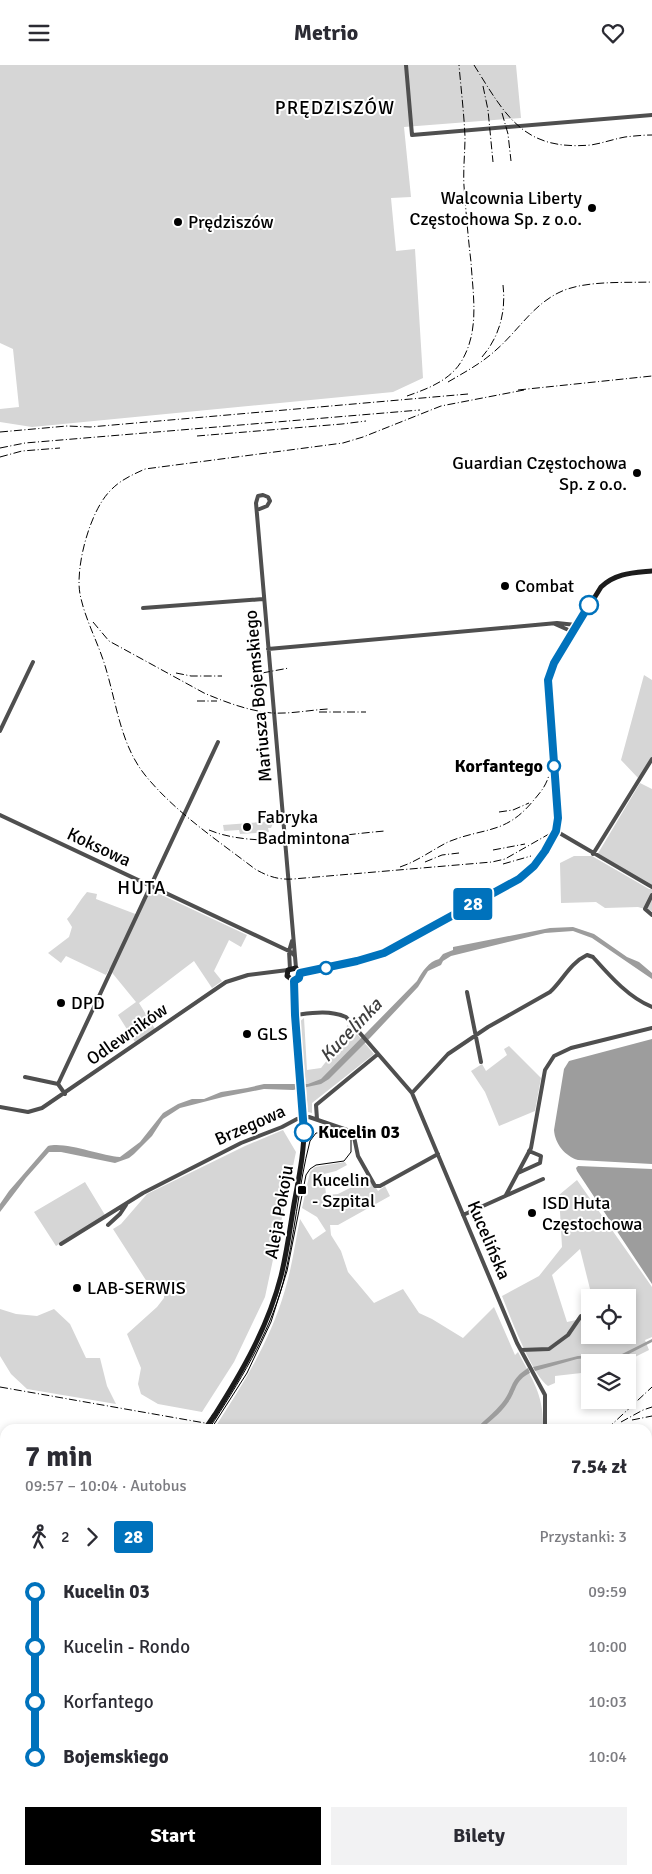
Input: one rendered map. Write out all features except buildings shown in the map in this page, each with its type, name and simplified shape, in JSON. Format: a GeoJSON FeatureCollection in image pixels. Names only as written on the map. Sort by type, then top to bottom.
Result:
{"type":"FeatureCollection","features":[{"type":"Feature","properties":{"kind":"street"},"geometry":{"type":"LineString","coordinates":[[406,65],[412,135],[652,115]]}},
{"type":"Feature","properties":{"kind":"street","name":"Mariusza Bojemskiego"},"geometry":{"type":"LineString","coordinates":[[257,511],[263,599],[291,905],[294,957],[290,971]]}},
{"type":"Feature","properties":{"kind":"street"},"geometry":{"type":"LineString","coordinates":[[290,971],[300,973],[375,956],[502,888],[524,875],[534,866],[556,831],[558,813],[548,680],[554,663],[594,596],[607,581],[625,573],[652,571]]}},
{"type":"Feature","properties":{"kind":"street"},"geometry":{"type":"LineString","coordinates":[[143,608],[263,599]]}},
{"type":"Feature","properties":{"kind":"street"},"geometry":{"type":"LineString","coordinates":[[268,649],[550,623],[576,625]]}},
{"type":"Feature","properties":{"kind":"street"},"geometry":{"type":"LineString","coordinates":[[550,623],[572,632]]}},
{"type":"Feature","properties":{"kind":"street"},"geometry":{"type":"LineString","coordinates":[[0,731],[33,662]]}},
{"type":"Feature","properties":{"kind":"street"},"geometry":{"type":"LineString","coordinates":[[58,1084],[218,742]]}},
{"type":"Feature","properties":{"kind":"street"},"geometry":{"type":"LineString","coordinates":[[593,853],[623,809],[652,759]]}},
{"type":"Feature","properties":{"kind":"street","name":"Koksowa"},"geometry":{"type":"LineString","coordinates":[[0,815],[289,951],[294,957]]}},
{"type":"Feature","properties":{"kind":"street"},"geometry":{"type":"LineString","coordinates":[[556,831],[652,887]]}},
{"type":"Feature","properties":{"kind":"street"},"geometry":{"type":"LineString","coordinates":[[652,895],[645,909],[652,915]]}},
{"type":"Feature","properties":{"kind":"street","name":"Mariusza Bojemskiego"},"geometry":{"type":"LineString","coordinates":[[290,971],[289,951],[292,939]]}},
{"type":"Feature","properties":{"kind":"street"},"geometry":{"type":"LineString","coordinates":[[412,1093],[448,1054],[475,1035],[550,992],[557,986],[569,968],[587,955],[593,957],[616,983],[635,998],[652,1007]]}},
{"type":"Feature","properties":{"kind":"street","name":"Odlewników"},"geometry":{"type":"LineString","coordinates":[[0,1107],[15,1111],[28,1112],[37,1110],[65,1094],[226,982],[269,971],[290,971]]}},
{"type":"Feature","properties":{"kind":"street"},"geometry":{"type":"LineString","coordinates":[[290,971],[294,981],[299,978],[300,973]]}},
{"type":"Feature","properties":{"kind":"street","name":"Aleja Pokoju"},"geometry":{"type":"LineString","coordinates":[[208,1424],[250,1357],[274,1298],[287,1248],[303,1153],[304,1118],[294,981]]}},
{"type":"Feature","properties":{"kind":"street"},"geometry":{"type":"LineString","coordinates":[[467,992],[481,1062]]}},
{"type":"Feature","properties":{"kind":"street","name":"Kucelińska"},"geometry":{"type":"LineString","coordinates":[[295,1015],[326,1012],[337,1013],[346,1017],[412,1093],[521,1350],[545,1395],[545,1424]]}},
{"type":"Feature","properties":{"kind":"street"},"geometry":{"type":"LineString","coordinates":[[506,1195],[529,1151],[545,1070],[554,1056],[571,1048],[652,1027]]}},
{"type":"Feature","properties":{"kind":"street"},"geometry":{"type":"LineString","coordinates":[[317,1119],[316,1105],[378,1054]]}},
{"type":"Feature","properties":{"kind":"street"},"geometry":{"type":"LineString","coordinates":[[25,1077],[58,1084],[65,1094]]}},
{"type":"Feature","properties":{"kind":"street","name":"Brzegowa"},"geometry":{"type":"LineString","coordinates":[[62,1244],[143,1193],[241,1143],[297,1119],[309,1117],[352,1131],[358,1157],[375,1186],[380,1186],[438,1154]]}},
{"type":"Feature","properties":{"kind":"street"},"geometry":{"type":"LineString","coordinates":[[518,1173],[540,1163],[541,1156],[529,1151]]}},
{"type":"Feature","properties":{"kind":"street"},"geometry":{"type":"LineString","coordinates":[[464,1215],[543,1179]]}},
{"type":"Feature","properties":{"kind":"street","name":"Brzegowa"},"geometry":{"type":"LineString","coordinates":[[108,1225],[127,1203]]}},
{"type":"Feature","properties":{"kind":"street"},"geometry":{"type":"LineString","coordinates":[[521,1350],[549,1349],[568,1335],[581,1318]]}},
{"type":"Feature","properties":{"kind":"shaded area"},"geometry":{"type":"Polygon","coordinates":[[[0,65],[516,65],[521,118],[404,127],[411,197],[391,198],[396,251],[415,249],[423,378],[393,392],[32,427],[0,422],[0,409],[19,407],[13,349],[0,343],[0,65]]]}},
{"type":"Feature","properties":{"kind":"shaded area"},"geometry":{"type":"Polygon","coordinates":[[[644,675],[652,680],[652,759],[639,779],[621,760],[644,675]]]}},
{"type":"Feature","properties":{"kind":"shaded area"},"geometry":{"type":"Polygon","coordinates":[[[640,783],[652,789],[652,887],[597,855],[640,783]]]}},
{"type":"Feature","properties":{"kind":"shaded area","name":"Fabryka Badmintona"},"geometry":{"type":"Polygon","coordinates":[[[274,821],[271,828],[268,828],[269,832],[240,834],[239,830],[224,831],[223,825],[274,821]]]}},
{"type":"Feature","properties":{"kind":"shaded area"},"geometry":{"type":"Polygon","coordinates":[[[574,856],[592,856],[652,889],[652,911],[638,907],[605,908],[596,902],[561,903],[560,863],[574,856]]]}},
{"type":"Feature","properties":{"kind":"shaded area"},"geometry":{"type":"Polygon","coordinates":[[[151,890],[247,935],[241,947],[229,940],[214,971],[222,981],[212,988],[194,961],[139,1003],[155,1029],[135,1042],[118,1015],[136,1002],[109,969],[106,975],[66,956],[61,963],[48,953],[69,937],[72,927],[67,919],[87,892],[97,894],[96,899],[138,915],[151,890]]]}},
{"type":"Feature","properties":{"kind":"shaded area"},"geometry":{"type":"Polygon","coordinates":[[[573,927],[594,934],[627,957],[639,962],[652,973],[652,979],[592,938],[573,931],[545,933],[451,956],[443,961],[441,965],[428,971],[418,987],[371,1037],[329,1079],[321,1084],[293,1090],[264,1089],[180,1108],[163,1119],[152,1136],[134,1154],[115,1163],[61,1152],[49,1152],[0,1212],[0,1204],[9,1191],[48,1146],[64,1145],[120,1157],[140,1142],[163,1113],[178,1104],[192,1099],[204,1099],[221,1092],[264,1084],[308,1084],[321,1079],[417,981],[429,964],[439,959],[443,954],[453,950],[453,947],[550,928],[573,927]]]}},
{"type":"Feature","properties":{"kind":"shaded area"},"geometry":{"type":"Polygon","coordinates":[[[304,1018],[307,1070],[321,1068],[346,1036],[347,1025],[352,1028],[374,1054],[312,1103],[312,1113],[308,1112],[304,1064],[302,1064],[299,1022],[304,1018]]]}},
{"type":"Feature","properties":{"kind":"shaded area"},"geometry":{"type":"Polygon","coordinates":[[[652,1039],[652,1164],[578,1160],[569,1156],[556,1140],[554,1130],[564,1069],[569,1061],[652,1039]]]}},
{"type":"Feature","properties":{"kind":"shaded area"},"geometry":{"type":"Polygon","coordinates":[[[509,1046],[541,1078],[535,1111],[499,1126],[485,1092],[471,1071],[482,1064],[486,1071],[507,1055],[504,1049],[509,1046]]]}},
{"type":"Feature","properties":{"kind":"shaded area"},"geometry":{"type":"Polygon","coordinates":[[[283,1130],[296,1152],[265,1297],[234,1362],[202,1412],[158,1404],[141,1394],[138,1384],[141,1368],[127,1334],[157,1307],[164,1298],[164,1289],[149,1285],[113,1229],[121,1224],[147,1194],[245,1146],[283,1130]]]}},
{"type":"Feature","properties":{"kind":"shaded area"},"geometry":{"type":"Polygon","coordinates":[[[345,1162],[347,1165],[336,1171],[324,1174],[326,1195],[338,1194],[370,1178],[378,1191],[385,1186],[390,1196],[338,1225],[330,1225],[331,1235],[341,1251],[348,1272],[374,1303],[403,1289],[419,1313],[463,1338],[494,1307],[515,1355],[518,1352],[533,1380],[542,1407],[543,1424],[217,1424],[245,1379],[272,1327],[292,1264],[300,1219],[313,1240],[326,1231],[317,1217],[302,1208],[310,1172],[315,1167],[345,1162]]]}},
{"type":"Feature","properties":{"kind":"shaded area"},"geometry":{"type":"Polygon","coordinates":[[[578,1166],[652,1169],[652,1284],[577,1171],[576,1168],[578,1166]]]}},
{"type":"Feature","properties":{"kind":"shaded area"},"geometry":{"type":"Polygon","coordinates":[[[577,1180],[652,1287],[652,1337],[645,1340],[649,1350],[636,1356],[636,1354],[581,1354],[581,1373],[555,1376],[555,1383],[548,1386],[535,1370],[502,1296],[539,1276],[562,1247],[559,1195],[577,1180]]]}},
{"type":"Feature","properties":{"kind":"shaded area"},"geometry":{"type":"Polygon","coordinates":[[[85,1182],[105,1215],[56,1246],[34,1212],[85,1182]]]}},
{"type":"Feature","properties":{"kind":"shaded area"},"geometry":{"type":"Polygon","coordinates":[[[0,1309],[16,1314],[37,1316],[54,1309],[70,1324],[86,1358],[100,1358],[107,1386],[116,1404],[27,1389],[11,1374],[0,1356],[0,1309]]]}},
{"type":"Feature","properties":{"kind":"shaded area"},"geometry":{"type":"Polygon","coordinates":[[[652,1339],[652,1342],[629,1354],[622,1354],[652,1339]]]}},
{"type":"Feature","properties":{"kind":"shaded area"},"geometry":{"type":"Polygon","coordinates":[[[581,1356],[581,1359],[535,1371],[533,1367],[581,1356]]]}},
{"type":"Feature","properties":{"kind":"shaded area"},"geometry":{"type":"Polygon","coordinates":[[[528,1368],[530,1373],[518,1383],[504,1408],[487,1424],[481,1424],[502,1403],[515,1380],[528,1368]]]}},
{"type":"Feature","properties":{"kind":"tram line"},"geometry":{"type":"LineString","coordinates":[[339,1132],[346,1134],[351,1139],[351,1152],[344,1161],[316,1165],[306,1175],[287,1271],[278,1300],[291,1247],[302,1176],[310,1141],[316,1133],[339,1132]]}},
{"type":"Feature","properties":{"kind":"tram line"},"geometry":{"type":"LineString","coordinates":[[212,1424],[252,1359],[277,1303]]}},
{"type":"Feature","properties":{"kind":"tram line"},"geometry":{"type":"LineString","coordinates":[[214,1424],[247,1373],[271,1322],[277,1303]]}},
{"type":"Feature","properties":{"kind":"railway"},"geometry":{"type":"LineString","coordinates":[[407,396],[437,383],[456,369],[467,350],[473,326],[473,288],[464,186],[465,128],[459,65]]}},
{"type":"Feature","properties":{"kind":"railway"},"geometry":{"type":"LineString","coordinates":[[474,65],[507,114],[533,136],[549,142],[568,145],[591,145],[625,137],[652,135]]}},
{"type":"Feature","properties":{"kind":"railway"},"geometry":{"type":"LineString","coordinates":[[483,86],[488,110],[493,162]]}},
{"type":"Feature","properties":{"kind":"railway"},"geometry":{"type":"LineString","coordinates":[[502,113],[508,134],[511,161]]}},
{"type":"Feature","properties":{"kind":"railway"},"geometry":{"type":"LineString","coordinates":[[448,382],[491,355],[532,312],[558,293],[591,284],[652,282]]}},
{"type":"Feature","properties":{"kind":"railway"},"geometry":{"type":"LineString","coordinates":[[482,357],[493,341],[500,323],[504,304],[503,285]]}},
{"type":"Feature","properties":{"kind":"railway"},"geometry":{"type":"LineString","coordinates":[[518,390],[652,376]]}},
{"type":"Feature","properties":{"kind":"railway"},"geometry":{"type":"LineString","coordinates":[[524,390],[441,406],[343,443],[145,469],[126,478],[110,491],[96,512],[90,525],[82,555],[79,583],[82,604],[103,660],[125,738],[137,763],[145,775],[183,813],[255,869],[268,876],[293,879],[492,862],[505,859],[549,834]]}},
{"type":"Feature","properties":{"kind":"railway"},"geometry":{"type":"LineString","coordinates":[[0,432],[67,426],[90,427],[468,394]]}},
{"type":"Feature","properties":{"kind":"railway"},"geometry":{"type":"LineString","coordinates":[[0,448],[25,443],[420,410]]}},
{"type":"Feature","properties":{"kind":"railway"},"geometry":{"type":"LineString","coordinates":[[197,436],[366,421]]}},
{"type":"Feature","properties":{"kind":"railway"},"geometry":{"type":"LineString","coordinates":[[0,457],[22,451],[60,448]]}},
{"type":"Feature","properties":{"kind":"railway"},"geometry":{"type":"LineString","coordinates":[[93,622],[109,641],[220,700],[272,713],[328,709]]}},
{"type":"Feature","properties":{"kind":"railway"},"geometry":{"type":"LineString","coordinates":[[262,673],[289,668]]}},
{"type":"Feature","properties":{"kind":"railway"},"geometry":{"type":"LineString","coordinates":[[176,673],[191,676],[222,676]]}},
{"type":"Feature","properties":{"kind":"railway"},"geometry":{"type":"LineString","coordinates":[[197,701],[217,701]]}},
{"type":"Feature","properties":{"kind":"railway"},"geometry":{"type":"LineString","coordinates":[[319,712],[366,712]]}},
{"type":"Feature","properties":{"kind":"railway"},"geometry":{"type":"LineString","coordinates":[[400,867],[419,859],[448,842],[494,829],[513,820],[538,795],[549,775]]}},
{"type":"Feature","properties":{"kind":"railway"},"geometry":{"type":"LineString","coordinates":[[499,812],[513,810],[529,803]]}},
{"type":"Feature","properties":{"kind":"railway"},"geometry":{"type":"LineString","coordinates":[[209,830],[228,836],[272,840],[320,838],[385,831]]}},
{"type":"Feature","properties":{"kind":"railway"},"geometry":{"type":"LineString","coordinates":[[493,850],[525,844]]}},
{"type":"Feature","properties":{"kind":"railway"},"geometry":{"type":"LineString","coordinates":[[425,862],[442,855],[459,853]]}},
{"type":"Feature","properties":{"kind":"railway"},"geometry":{"type":"LineString","coordinates":[[503,864],[531,856]]}},
{"type":"Feature","properties":{"kind":"railway"},"geometry":{"type":"LineString","coordinates":[[0,1387],[211,1424]]}},
{"type":"Feature","properties":{"kind":"railway"},"geometry":{"type":"LineString","coordinates":[[612,1424],[652,1387]]}},
{"type":"Feature","properties":{"kind":"railway"},"geometry":{"type":"LineString","coordinates":[[621,1422],[652,1407]]}},
{"type":"Feature","properties":{"kind":"railway"},"geometry":{"type":"LineString","coordinates":[[632,1420],[652,1416]]}},
{"type":"Feature","properties":{"kind":"bus line","name":"28"},"geometry":{"type":"LineString","coordinates":[[304,1132],[294,981],[299,978],[300,973],[357,961],[384,953],[519,879],[539,861],[554,836],[558,823],[548,680],[554,663],[589,605]]}},
{"type":"Feature","properties":{"kind":"place","name":"Walcownia Liberty Częstochowa Sp. z o.o."},"geometry":{"type":"Point","coordinates":[592,208]}},
{"type":"Feature","properties":{"kind":"place","name":"Prędziszów"},"geometry":{"type":"Point","coordinates":[178,222]}},
{"type":"Feature","properties":{"kind":"place","name":"Guardian Częstochowa Sp. z o.o."},"geometry":{"type":"Point","coordinates":[637,473]}},
{"type":"Feature","properties":{"kind":"place","name":"Combat"},"geometry":{"type":"Point","coordinates":[505,586]}},
{"type":"Feature","properties":{"kind":"place","name":"Korfantego"},"geometry":{"type":"Point","coordinates":[554,766]}},
{"type":"Feature","properties":{"kind":"place","name":"Fabryka Badmintona"},"geometry":{"type":"Point","coordinates":[247,827]}},
{"type":"Feature","properties":{"kind":"place","name":"DPD"},"geometry":{"type":"Point","coordinates":[61,1003]}},
{"type":"Feature","properties":{"kind":"place","name":"GLS"},"geometry":{"type":"Point","coordinates":[247,1034]}},
{"type":"Feature","properties":{"kind":"place","name":"Kucelin 03"},"geometry":{"type":"Point","coordinates":[304,1132]}},
{"type":"Feature","properties":{"kind":"place","name":"Kucelin - Szpital"},"geometry":{"type":"Point","coordinates":[302,1190]}},
{"type":"Feature","properties":{"kind":"place","name":"ISD Huta Częstochowa"},"geometry":{"type":"Point","coordinates":[532,1213]}},
{"type":"Feature","properties":{"kind":"place","name":"LAB-SERWIS"},"geometry":{"type":"Point","coordinates":[77,1288]}},
{"type":"Feature","properties":{"kind":"district","name":"PRĘDZISZÓW"},"geometry":{"type":"Point","coordinates":[335,108]}},
{"type":"Feature","properties":{"kind":"district","name":"HUTA"},"geometry":{"type":"Point","coordinates":[142,888]}},
{"type":"Feature","properties":{"kind":"water label","name":"Kucelinka"},"geometry":{"type":"Point","coordinates":[351,1030]}}]}
